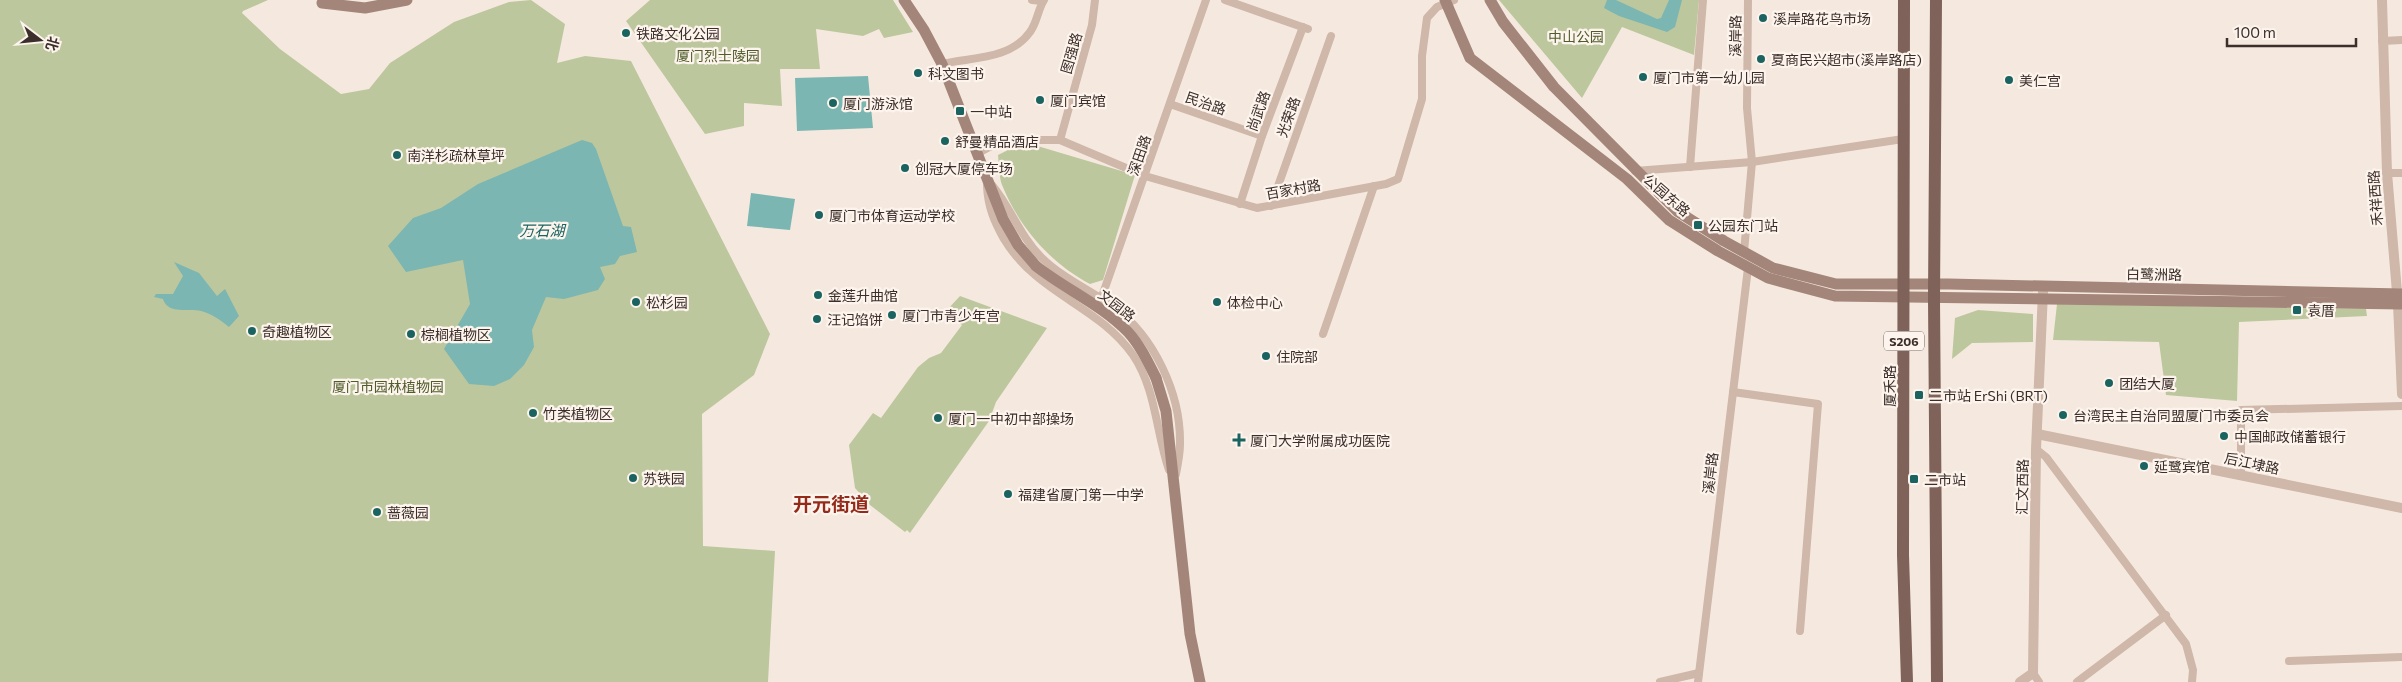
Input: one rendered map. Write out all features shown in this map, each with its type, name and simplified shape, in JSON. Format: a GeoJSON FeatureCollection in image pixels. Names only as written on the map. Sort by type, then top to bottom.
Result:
{"type":"FeatureCollection","features":[{"type":"Feature","properties":{"kind":"main road"},"geometry":{"type":"LineString","coordinates":[[322,3],[365,8],[407,0]]}},
{"type":"Feature","properties":{"kind":"main road","name":"文园路"},"geometry":{"type":"LineString","coordinates":[[904,0],[924,30],[942,64],[1003,219],[1018,244],[1036,266],[1110,316],[1128,332],[1143,352],[1156,378],[1166,410],[1190,634],[1200,682]]}},
{"type":"Feature","properties":{"kind":"main road","name":"公园东路"},"geometry":{"type":"LineString","coordinates":[[1490,0],[1503,22],[1554,87],[1676,211],[1773,268],[1836,284],[1904,284]]}},
{"type":"Feature","properties":{"kind":"main road","name":"厦禾路"},"geometry":{"type":"LineString","coordinates":[[1904,0],[1905,297],[1903,555],[1907,682]]}},
{"type":"Feature","properties":{"kind":"main road","name":"S206"},"geometry":{"type":"LineString","coordinates":[[1936,0],[1934,298],[1937,682]]}},
{"type":"Feature","properties":{"kind":"main road","name":"公园东路"},"geometry":{"type":"LineString","coordinates":[[1448,1],[1470,58],[1627,179],[1669,220],[1718,252],[1768,278],[1834,296],[1934,298]]}},
{"type":"Feature","properties":{"kind":"main road","name":"白鹭洲路"},"geometry":{"type":"LineString","coordinates":[[1904,284],[2043,286],[2399,299]]}},
{"type":"Feature","properties":{"kind":"main road","name":"白鹭洲路"},"geometry":{"type":"LineString","coordinates":[[1934,298],[2399,299]]}},
{"type":"Feature","properties":{"kind":"street"},"geometry":{"type":"LineString","coordinates":[[942,64],[963,59],[989,57],[1009,50],[1030,32],[1043,0],[1032,0]]}},
{"type":"Feature","properties":{"kind":"street","name":"图强路"},"geometry":{"type":"LineString","coordinates":[[1060,140],[1092,25],[1094,0]]}},
{"type":"Feature","properties":{"kind":"street","name":"深田路"},"geometry":{"type":"LineString","coordinates":[[1095,318],[1206,0]]}},
{"type":"Feature","properties":{"kind":"street","name":"尚武路"},"geometry":{"type":"LineString","coordinates":[[1225,0],[1306,28],[1262,136],[1240,204]]}},
{"type":"Feature","properties":{"kind":"street"},"geometry":{"type":"LineString","coordinates":[[1690,167],[1703,0]]}},
{"type":"Feature","properties":{"kind":"street","name":"溪岸路"},"geometry":{"type":"LineString","coordinates":[[1744,252],[1752,162],[1747,108],[1748,0]]}},
{"type":"Feature","properties":{"kind":"street","name":"禾祥西路"},"geometry":{"type":"LineString","coordinates":[[2382,0],[2387,173],[2399,299],[2402,394]]}},
{"type":"Feature","properties":{"kind":"street","name":"百家村路"},"geometry":{"type":"LineString","coordinates":[[978,153],[1003,140],[1060,140],[1144,176],[1257,208],[1386,184],[1398,179],[1422,99],[1422,56],[1427,18],[1437,7],[1448,1]]}},
{"type":"Feature","properties":{"kind":"street","name":"光荣路"},"geometry":{"type":"LineString","coordinates":[[1270,206],[1330,36]]}},
{"type":"Feature","properties":{"kind":"street"},"geometry":{"type":"LineString","coordinates":[[2382,41],[2402,40]]}},
{"type":"Feature","properties":{"kind":"street","name":"民治路"},"geometry":{"type":"LineString","coordinates":[[1170,104],[1262,136]]}},
{"type":"Feature","properties":{"kind":"street"},"geometry":{"type":"LineString","coordinates":[[1635,171],[1752,162],[1903,139]]}},
{"type":"Feature","properties":{"kind":"street"},"geometry":{"type":"LineString","coordinates":[[2387,173],[2402,173]]}},
{"type":"Feature","properties":{"kind":"street"},"geometry":{"type":"LineString","coordinates":[[987,178],[1004,199],[1026,239],[1042,258],[1101,299],[1135,326],[1152,348],[1165,375],[1176,409],[1180,443],[1175,489]]}},
{"type":"Feature","properties":{"kind":"street"},"geometry":{"type":"LineString","coordinates":[[987,178],[988,205],[995,224],[1011,251],[1046,286],[1095,318],[1121,340],[1134,357],[1146,382],[1156,413],[1160,445],[1175,489]]}},
{"type":"Feature","properties":{"kind":"street"},"geometry":{"type":"LineString","coordinates":[[1323,334],[1374,186]]}},
{"type":"Feature","properties":{"kind":"street","name":"溪岸路"},"geometry":{"type":"LineString","coordinates":[[1698,682],[1748,268]]}},
{"type":"Feature","properties":{"kind":"street","name":"汇文西路"},"geometry":{"type":"LineString","coordinates":[[2033,673],[2036,449],[2043,286]]}},
{"type":"Feature","properties":{"kind":"street"},"geometry":{"type":"LineString","coordinates":[[1733,392],[1818,404],[1800,632]]}},
{"type":"Feature","properties":{"kind":"street"},"geometry":{"type":"LineString","coordinates":[[2241,474],[2241,410],[2402,406]]}},
{"type":"Feature","properties":{"kind":"street","name":"后江埭路"},"geometry":{"type":"LineString","coordinates":[[2037,434],[2402,508]]}},
{"type":"Feature","properties":{"kind":"street"},"geometry":{"type":"LineString","coordinates":[[2036,449],[2046,457],[2186,644],[2192,670],[2192,682]]}},
{"type":"Feature","properties":{"kind":"street"},"geometry":{"type":"LineString","coordinates":[[2078,682],[2166,615]]}},
{"type":"Feature","properties":{"kind":"street"},"geometry":{"type":"LineString","coordinates":[[2288,661],[2402,657]]}},
{"type":"Feature","properties":{"kind":"street"},"geometry":{"type":"LineString","coordinates":[[1660,682],[1698,673]]}},
{"type":"Feature","properties":{"kind":"street"},"geometry":{"type":"LineString","coordinates":[[2020,682],[2033,673],[2039,682]]}},
{"type":"Feature","properties":{"kind":"green space","name":"厦门市园林植物园"},"geometry":{"type":"Polygon","coordinates":[[[0,0],[268,0],[242,13],[280,49],[341,94],[369,89],[390,63],[454,22],[509,2],[531,0],[565,24],[557,63],[585,56],[631,61],[770,334],[754,375],[702,414],[703,546],[775,551],[768,682],[0,682],[0,0]]]}},
{"type":"Feature","properties":{"kind":"green space","name":"厦门烈士陵园"},"geometry":{"type":"Polygon","coordinates":[[[650,0],[893,0],[913,32],[884,38],[879,29],[863,36],[816,29],[820,69],[780,69],[782,106],[744,103],[744,126],[705,134],[626,21],[650,0]]]}},
{"type":"Feature","properties":{"kind":"green space","name":"中山公园"},"geometry":{"type":"Polygon","coordinates":[[[1499,0],[1699,0],[1694,55],[1622,27],[1582,98],[1499,0]]]}},
{"type":"Feature","properties":{"kind":"green space"},"geometry":{"type":"Polygon","coordinates":[[[1024,142],[1135,175],[1103,280],[1090,284],[1062,266],[1037,242],[1017,215],[1002,185],[998,155],[1024,142]]]}},
{"type":"Feature","properties":{"kind":"green space","name":"厦门一中初中部操场"},"geometry":{"type":"Polygon","coordinates":[[[960,296],[1047,328],[996,402],[989,421],[910,533],[907,530],[905,532],[870,505],[855,488],[849,445],[873,413],[881,418],[918,367],[929,358],[941,353],[962,325],[946,311],[960,296]]]}},
{"type":"Feature","properties":{"kind":"green space"},"geometry":{"type":"Polygon","coordinates":[[[2057,304],[2366,309],[2367,316],[2239,322],[2237,401],[2166,395],[2159,342],[2053,340],[2057,304]]]}},
{"type":"Feature","properties":{"kind":"green space"},"geometry":{"type":"Polygon","coordinates":[[[1978,310],[2033,314],[2033,342],[1972,343],[1952,359],[1955,318],[1978,310]]]}},
{"type":"Feature","properties":{"kind":"water"},"geometry":{"type":"Polygon","coordinates":[[[1607,0],[1616,0],[1657,19],[1661,18],[1669,0],[1682,0],[1675,27],[1667,32],[1619,16],[1604,8],[1607,0]]]}},
{"type":"Feature","properties":{"kind":"water","name":"厦门游泳馆"},"geometry":{"type":"Polygon","coordinates":[[[868,76],[873,128],[797,131],[795,78],[868,76]]]}},
{"type":"Feature","properties":{"kind":"water","name":"万石湖"},"geometry":{"type":"Polygon","coordinates":[[[582,140],[592,143],[596,149],[623,226],[631,227],[637,252],[620,256],[615,264],[600,267],[605,279],[598,290],[564,299],[546,297],[532,330],[534,347],[524,365],[510,379],[494,386],[469,384],[444,349],[470,304],[463,260],[406,272],[388,246],[413,218],[441,208],[478,184],[582,140]]]}},
{"type":"Feature","properties":{"kind":"water"},"geometry":{"type":"Polygon","coordinates":[[[751,193],[795,199],[790,230],[747,226],[751,193]]]}},
{"type":"Feature","properties":{"kind":"water"},"geometry":{"type":"Polygon","coordinates":[[[174,262],[199,273],[217,296],[225,289],[239,316],[229,327],[204,312],[174,309],[169,307],[163,299],[154,297],[156,294],[173,294],[183,276],[174,262]]]}},
{"type":"Feature","properties":{"kind":"place","name":"溪岸路花鸟市场"},"geometry":{"type":"Point","coordinates":[1763,18]}},
{"type":"Feature","properties":{"kind":"place","name":"铁路文化公园"},"geometry":{"type":"Point","coordinates":[626,33]}},
{"type":"Feature","properties":{"kind":"place","name":"夏商民兴超市(溪岸路店)"},"geometry":{"type":"Point","coordinates":[1761,59]}},
{"type":"Feature","properties":{"kind":"place","name":"科文图书"},"geometry":{"type":"Point","coordinates":[918,73]}},
{"type":"Feature","properties":{"kind":"place","name":"厦门市第一幼儿园"},"geometry":{"type":"Point","coordinates":[1643,77]}},
{"type":"Feature","properties":{"kind":"place","name":"美仁宫"},"geometry":{"type":"Point","coordinates":[2009,80]}},
{"type":"Feature","properties":{"kind":"place","name":"厦门宾馆"},"geometry":{"type":"Point","coordinates":[1040,100]}},
{"type":"Feature","properties":{"kind":"place","name":"厦门游泳馆"},"geometry":{"type":"Point","coordinates":[833,103]}},
{"type":"Feature","properties":{"kind":"place","name":"一中站"},"geometry":{"type":"Point","coordinates":[960,111]}},
{"type":"Feature","properties":{"kind":"place","name":"舒曼精品酒店"},"geometry":{"type":"Point","coordinates":[945,141]}},
{"type":"Feature","properties":{"kind":"place","name":"南洋杉疏林草坪"},"geometry":{"type":"Point","coordinates":[397,155]}},
{"type":"Feature","properties":{"kind":"place","name":"创冠大厦停车场"},"geometry":{"type":"Point","coordinates":[905,168]}},
{"type":"Feature","properties":{"kind":"place","name":"厦门市体育运动学校"},"geometry":{"type":"Point","coordinates":[819,215]}},
{"type":"Feature","properties":{"kind":"place","name":"公园东门站"},"geometry":{"type":"Point","coordinates":[1698,225]}},
{"type":"Feature","properties":{"kind":"place","name":"金莲升曲馆"},"geometry":{"type":"Point","coordinates":[818,295]}},
{"type":"Feature","properties":{"kind":"place","name":"松杉园"},"geometry":{"type":"Point","coordinates":[636,302]}},
{"type":"Feature","properties":{"kind":"place","name":"体检中心"},"geometry":{"type":"Point","coordinates":[1217,302]}},
{"type":"Feature","properties":{"kind":"place","name":"袁厝"},"geometry":{"type":"Point","coordinates":[2297,310]}},
{"type":"Feature","properties":{"kind":"place","name":"厦门市青少年宫"},"geometry":{"type":"Point","coordinates":[892,315]}},
{"type":"Feature","properties":{"kind":"place","name":"汪记馅饼"},"geometry":{"type":"Point","coordinates":[817,319]}},
{"type":"Feature","properties":{"kind":"place","name":"奇趣植物区"},"geometry":{"type":"Point","coordinates":[252,331]}},
{"type":"Feature","properties":{"kind":"place","name":"棕榈植物区"},"geometry":{"type":"Point","coordinates":[411,334]}},
{"type":"Feature","properties":{"kind":"place","name":"住院部"},"geometry":{"type":"Point","coordinates":[1266,356]}},
{"type":"Feature","properties":{"kind":"place","name":"团结大厦"},"geometry":{"type":"Point","coordinates":[2109,383]}},
{"type":"Feature","properties":{"kind":"place","name":"二市站 ErShi (BRT)"},"geometry":{"type":"Point","coordinates":[1919,395]}},
{"type":"Feature","properties":{"kind":"place","name":"竹类植物区"},"geometry":{"type":"Point","coordinates":[533,413]}},
{"type":"Feature","properties":{"kind":"place","name":"台湾民主自治同盟厦门市委员会"},"geometry":{"type":"Point","coordinates":[2063,415]}},
{"type":"Feature","properties":{"kind":"place","name":"厦门一中初中部操场"},"geometry":{"type":"Point","coordinates":[938,418]}},
{"type":"Feature","properties":{"kind":"place","name":"中国邮政储蓄银行"},"geometry":{"type":"Point","coordinates":[2224,436]}},
{"type":"Feature","properties":{"kind":"place","name":"厦门大学附属成功医院"},"geometry":{"type":"Point","coordinates":[1239,440]}},
{"type":"Feature","properties":{"kind":"place","name":"延鹭宾馆"},"geometry":{"type":"Point","coordinates":[2144,466]}},
{"type":"Feature","properties":{"kind":"place","name":"苏铁园"},"geometry":{"type":"Point","coordinates":[633,478]}},
{"type":"Feature","properties":{"kind":"place","name":"二市站"},"geometry":{"type":"Point","coordinates":[1914,479]}},
{"type":"Feature","properties":{"kind":"place","name":"福建省厦门第一中学"},"geometry":{"type":"Point","coordinates":[1008,494]}},
{"type":"Feature","properties":{"kind":"place","name":"蔷薇园"},"geometry":{"type":"Point","coordinates":[377,512]}},
{"type":"Feature","properties":{"kind":"district","name":"开元街道"},"geometry":{"type":"Point","coordinates":[831,503]}}]}
